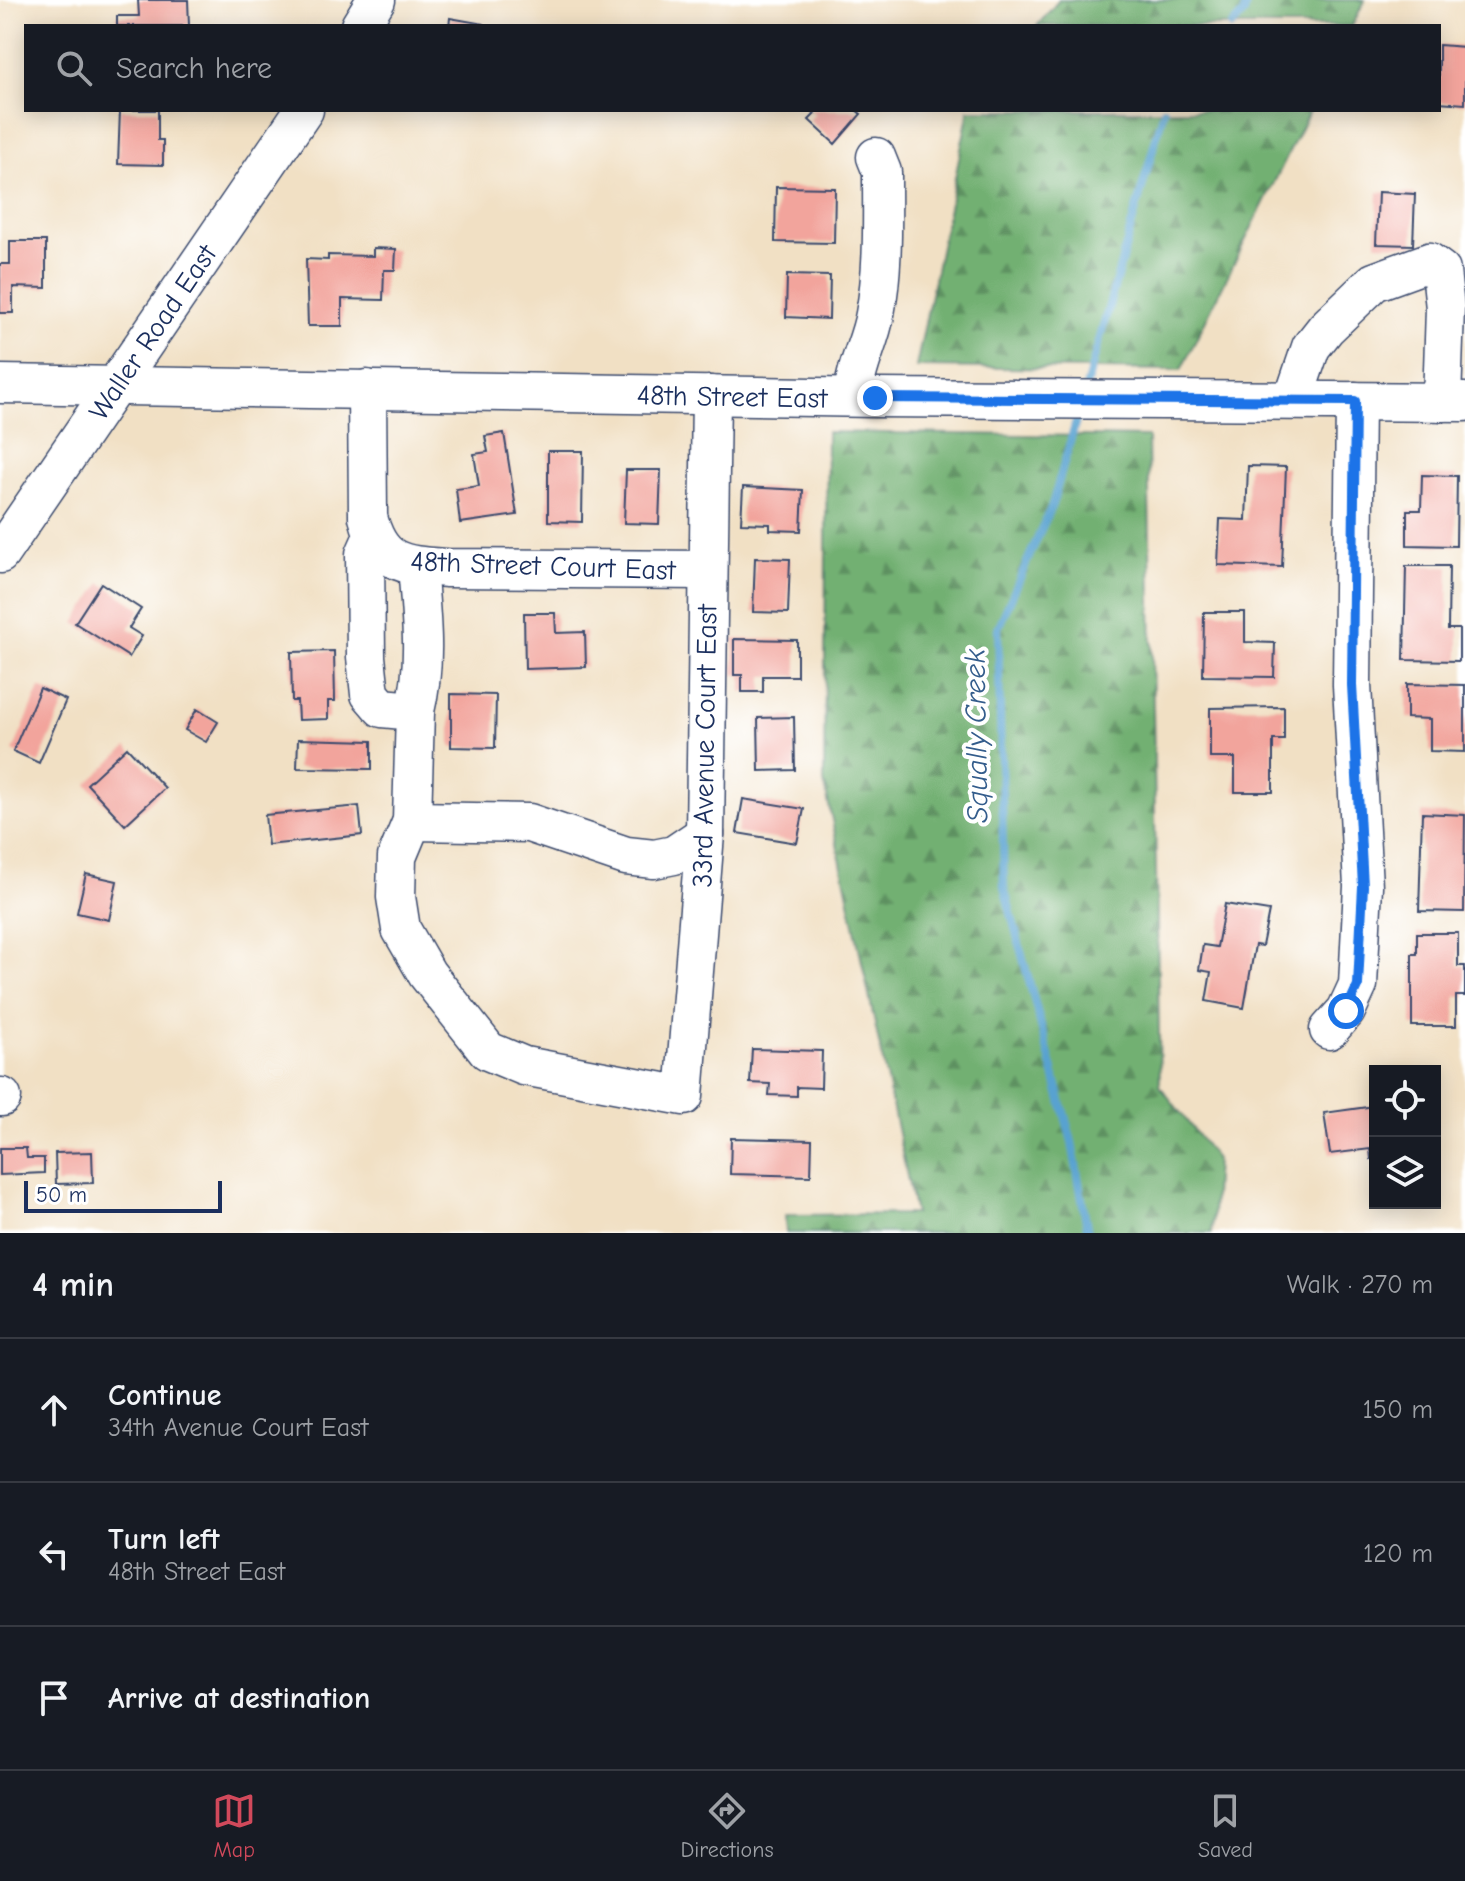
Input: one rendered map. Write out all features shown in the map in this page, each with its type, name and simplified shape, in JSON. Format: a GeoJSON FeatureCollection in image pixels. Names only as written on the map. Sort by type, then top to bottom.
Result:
{"type":"FeatureCollection","features":[{"type":"Feature","properties":{"kind":"street"},"geometry":{"type":"LineString","coordinates":[[361,24],[376,0]]}},
{"type":"Feature","properties":{"kind":"street","name":"Waller Road East"},"geometry":{"type":"LineString","coordinates":[[0,554],[303,112]]}},
{"type":"Feature","properties":{"kind":"street"},"geometry":{"type":"LineString","coordinates":[[864,398],[854,377],[875,317],[880,282],[882,172],[876,157]]}},
{"type":"Feature","properties":{"kind":"street"},"geometry":{"type":"LineString","coordinates":[[1293,400],[1311,347],[1326,328],[1374,282],[1429,262],[1441,271],[1454,402]]}},
{"type":"Feature","properties":{"kind":"street","name":"48th Street East"},"geometry":{"type":"LineString","coordinates":[[0,384],[864,398],[1454,402]]}},
{"type":"Feature","properties":{"kind":"street"},"geometry":{"type":"LineString","coordinates":[[367,389],[366,498],[377,543],[365,554],[364,594],[370,694],[382,708],[415,711]]}},
{"type":"Feature","properties":{"kind":"street","name":"33rd Avenue Court East"},"geometry":{"type":"LineString","coordinates":[[412,821],[397,857],[396,897],[401,929],[427,974],[488,1051],[524,1066],[684,1096],[705,834],[711,395]]}},
{"type":"Feature","properties":{"kind":"street"},"geometry":{"type":"LineString","coordinates":[[1329,1030],[1346,1011],[1358,985],[1363,886],[1352,685],[1355,401]]}},
{"type":"Feature","properties":{"kind":"street","name":"48th Street Court East"},"geometry":{"type":"LineString","coordinates":[[377,543],[394,560],[417,566],[708,570]]}},
{"type":"Feature","properties":{"kind":"street"},"geometry":{"type":"LineString","coordinates":[[417,566],[424,658],[415,711],[412,821],[529,823],[626,856],[654,859],[674,855],[705,834]]}},
{"type":"Feature","properties":{"kind":"green space"},"geometry":{"type":"Polygon","coordinates":[[[1059,0],[1365,0],[1353,24],[1039,24],[1059,0]]]}},
{"type":"Feature","properties":{"kind":"green space"},"geometry":{"type":"Polygon","coordinates":[[[969,112],[1309,112],[1181,370],[916,367],[969,112]]]}},
{"type":"Feature","properties":{"kind":"green space"},"geometry":{"type":"Polygon","coordinates":[[[827,432],[1148,437],[1160,1086],[1216,1159],[1212,1233],[786,1233],[785,1215],[915,1214],[824,782],[827,432]]]}},
{"type":"Feature","properties":{"kind":"building"},"geometry":{"type":"Polygon","coordinates":[[[138,0],[188,0],[189,24],[117,24],[117,16],[139,16],[138,0]]]}},
{"type":"Feature","properties":{"kind":"building"},"geometry":{"type":"Polygon","coordinates":[[[450,18],[484,24],[449,24],[450,18]]]}},
{"type":"Feature","properties":{"kind":"building"},"geometry":{"type":"Polygon","coordinates":[[[1441,45],[1465,47],[1465,104],[1441,102],[1441,45]]]}},
{"type":"Feature","properties":{"kind":"building"},"geometry":{"type":"Polygon","coordinates":[[[120,112],[158,112],[158,140],[163,140],[163,165],[118,164],[120,112]]]}},
{"type":"Feature","properties":{"kind":"building"},"geometry":{"type":"Polygon","coordinates":[[[812,112],[861,114],[835,144],[809,120],[815,114],[812,112]]]}},
{"type":"Feature","properties":{"kind":"building"},"geometry":{"type":"Polygon","coordinates":[[[776,187],[835,188],[834,243],[775,242],[776,187]]]}},
{"type":"Feature","properties":{"kind":"building"},"geometry":{"type":"Polygon","coordinates":[[[1378,192],[1415,194],[1413,245],[1376,244],[1378,192]]]}},
{"type":"Feature","properties":{"kind":"building"},"geometry":{"type":"Polygon","coordinates":[[[10,241],[46,241],[46,288],[13,287],[13,313],[0,313],[0,264],[10,264],[10,241]]]}},
{"type":"Feature","properties":{"kind":"building"},"geometry":{"type":"Polygon","coordinates":[[[373,248],[396,249],[395,270],[384,270],[383,300],[342,299],[342,326],[308,326],[306,259],[328,260],[328,255],[373,256],[373,248]]]}},
{"type":"Feature","properties":{"kind":"building"},"geometry":{"type":"Polygon","coordinates":[[[787,275],[830,276],[829,319],[786,317],[787,275]]]}},
{"type":"Feature","properties":{"kind":"building"},"geometry":{"type":"Polygon","coordinates":[[[504,433],[517,515],[460,523],[456,489],[479,486],[474,454],[488,452],[485,436],[504,433]]]}},
{"type":"Feature","properties":{"kind":"building"},"geometry":{"type":"Polygon","coordinates":[[[548,451],[583,451],[582,522],[548,521],[548,451]]]}},
{"type":"Feature","properties":{"kind":"building"},"geometry":{"type":"Polygon","coordinates":[[[1248,466],[1286,467],[1282,567],[1218,565],[1220,519],[1246,520],[1248,466]]]}},
{"type":"Feature","properties":{"kind":"building"},"geometry":{"type":"Polygon","coordinates":[[[626,470],[661,470],[659,524],[624,523],[626,470]]]}},
{"type":"Feature","properties":{"kind":"building"},"geometry":{"type":"Polygon","coordinates":[[[1422,475],[1457,476],[1456,546],[1407,545],[1407,510],[1421,510],[1422,475]]]}},
{"type":"Feature","properties":{"kind":"building"},"geometry":{"type":"Polygon","coordinates":[[[743,487],[803,490],[801,531],[770,530],[770,524],[741,523],[743,487]]]}},
{"type":"Feature","properties":{"kind":"building"},"geometry":{"type":"Polygon","coordinates":[[[755,558],[790,559],[788,613],[753,612],[755,558]]]}},
{"type":"Feature","properties":{"kind":"building"},"geometry":{"type":"Polygon","coordinates":[[[1406,566],[1449,566],[1448,629],[1459,629],[1459,661],[1404,660],[1406,566]]]}},
{"type":"Feature","properties":{"kind":"building"},"geometry":{"type":"Polygon","coordinates":[[[101,583],[141,609],[129,628],[142,636],[129,657],[75,623],[101,583]]]}},
{"type":"Feature","properties":{"kind":"building"},"geometry":{"type":"Polygon","coordinates":[[[1204,612],[1245,612],[1245,642],[1275,643],[1274,677],[1203,676],[1204,612]]]}},
{"type":"Feature","properties":{"kind":"building"},"geometry":{"type":"Polygon","coordinates":[[[524,613],[555,613],[556,633],[585,632],[586,667],[525,669],[524,613]]]}},
{"type":"Feature","properties":{"kind":"building"},"geometry":{"type":"Polygon","coordinates":[[[734,639],[797,640],[797,676],[763,676],[763,692],[742,692],[742,675],[734,675],[734,639]]]}},
{"type":"Feature","properties":{"kind":"building"},"geometry":{"type":"Polygon","coordinates":[[[334,651],[335,701],[328,701],[328,719],[298,720],[297,701],[292,701],[291,652],[334,651]]]}},
{"type":"Feature","properties":{"kind":"building"},"geometry":{"type":"Polygon","coordinates":[[[1407,684],[1465,685],[1465,752],[1430,751],[1430,719],[1407,718],[1407,684]]]}},
{"type":"Feature","properties":{"kind":"building"},"geometry":{"type":"Polygon","coordinates":[[[40,688],[66,700],[39,763],[13,751],[40,688]]]}},
{"type":"Feature","properties":{"kind":"building"},"geometry":{"type":"Polygon","coordinates":[[[451,694],[496,695],[495,748],[451,747],[451,694]]]}},
{"type":"Feature","properties":{"kind":"building"},"geometry":{"type":"Polygon","coordinates":[[[1284,707],[1284,740],[1273,740],[1273,792],[1235,792],[1235,758],[1210,758],[1210,708],[1284,707]]]}},
{"type":"Feature","properties":{"kind":"building"},"geometry":{"type":"Polygon","coordinates":[[[197,709],[218,722],[206,742],[185,730],[197,709]]]}},
{"type":"Feature","properties":{"kind":"building"},"geometry":{"type":"Polygon","coordinates":[[[794,717],[795,770],[759,771],[758,718],[794,717]]]}},
{"type":"Feature","properties":{"kind":"building"},"geometry":{"type":"Polygon","coordinates":[[[298,739],[372,741],[372,769],[297,768],[298,739]]]}},
{"type":"Feature","properties":{"kind":"building"},"geometry":{"type":"Polygon","coordinates":[[[127,747],[165,788],[125,825],[87,784],[127,747]]]}},
{"type":"Feature","properties":{"kind":"building"},"geometry":{"type":"Polygon","coordinates":[[[743,799],[804,809],[797,843],[737,833],[743,799]]]}},
{"type":"Feature","properties":{"kind":"building"},"geometry":{"type":"Polygon","coordinates":[[[359,806],[362,835],[268,845],[265,815],[359,806]]]}},
{"type":"Feature","properties":{"kind":"building"},"geometry":{"type":"Polygon","coordinates":[[[1422,813],[1465,815],[1464,912],[1419,911],[1422,813]]]}},
{"type":"Feature","properties":{"kind":"building"},"geometry":{"type":"Polygon","coordinates":[[[86,874],[117,881],[109,920],[77,913],[86,874]]]}},
{"type":"Feature","properties":{"kind":"building"},"geometry":{"type":"Polygon","coordinates":[[[1225,904],[1269,911],[1262,946],[1255,945],[1244,1008],[1206,1001],[1211,972],[1199,970],[1203,945],[1217,947],[1225,904]]]}},
{"type":"Feature","properties":{"kind":"building"},"geometry":{"type":"Polygon","coordinates":[[[1417,933],[1458,933],[1458,966],[1465,966],[1465,996],[1456,996],[1456,1026],[1412,1026],[1412,954],[1417,954],[1417,933]]]}},
{"type":"Feature","properties":{"kind":"building"},"geometry":{"type":"Polygon","coordinates":[[[752,1049],[822,1051],[821,1088],[797,1087],[797,1096],[769,1095],[770,1084],[750,1083],[752,1049]]]}},
{"type":"Feature","properties":{"kind":"building"},"geometry":{"type":"Polygon","coordinates":[[[1369,1107],[1369,1149],[1330,1154],[1324,1113],[1369,1107]]]}},
{"type":"Feature","properties":{"kind":"building"},"geometry":{"type":"Polygon","coordinates":[[[731,1138],[812,1140],[811,1176],[730,1174],[731,1138]]]}},
{"type":"Feature","properties":{"kind":"building"},"geometry":{"type":"Polygon","coordinates":[[[0,1148],[26,1148],[27,1158],[44,1158],[44,1173],[0,1175],[0,1148]]]}},
{"type":"Feature","properties":{"kind":"building"},"geometry":{"type":"Polygon","coordinates":[[[92,1152],[93,1183],[56,1184],[55,1153],[92,1152]]]}},
{"type":"Feature","properties":{"kind":"waterway","name":"Squally Creek"},"geometry":{"type":"LineString","coordinates":[[1234,24],[1244,13],[1247,0]]}},
{"type":"Feature","properties":{"kind":"waterway","name":"Squally Creek"},"geometry":{"type":"LineString","coordinates":[[1085,391],[1163,112]]}},
{"type":"Feature","properties":{"kind":"waterway","name":"Squally Creek"},"geometry":{"type":"LineString","coordinates":[[1079,411],[1052,505],[998,628],[1004,887],[1072,1142],[1088,1233]]}},
{"type":"Feature","properties":{"kind":"route"},"geometry":{"type":"LineString","coordinates":[[875,398],[1355,401],[1352,685],[1363,886],[1358,985],[1346,1011]]}}]}
